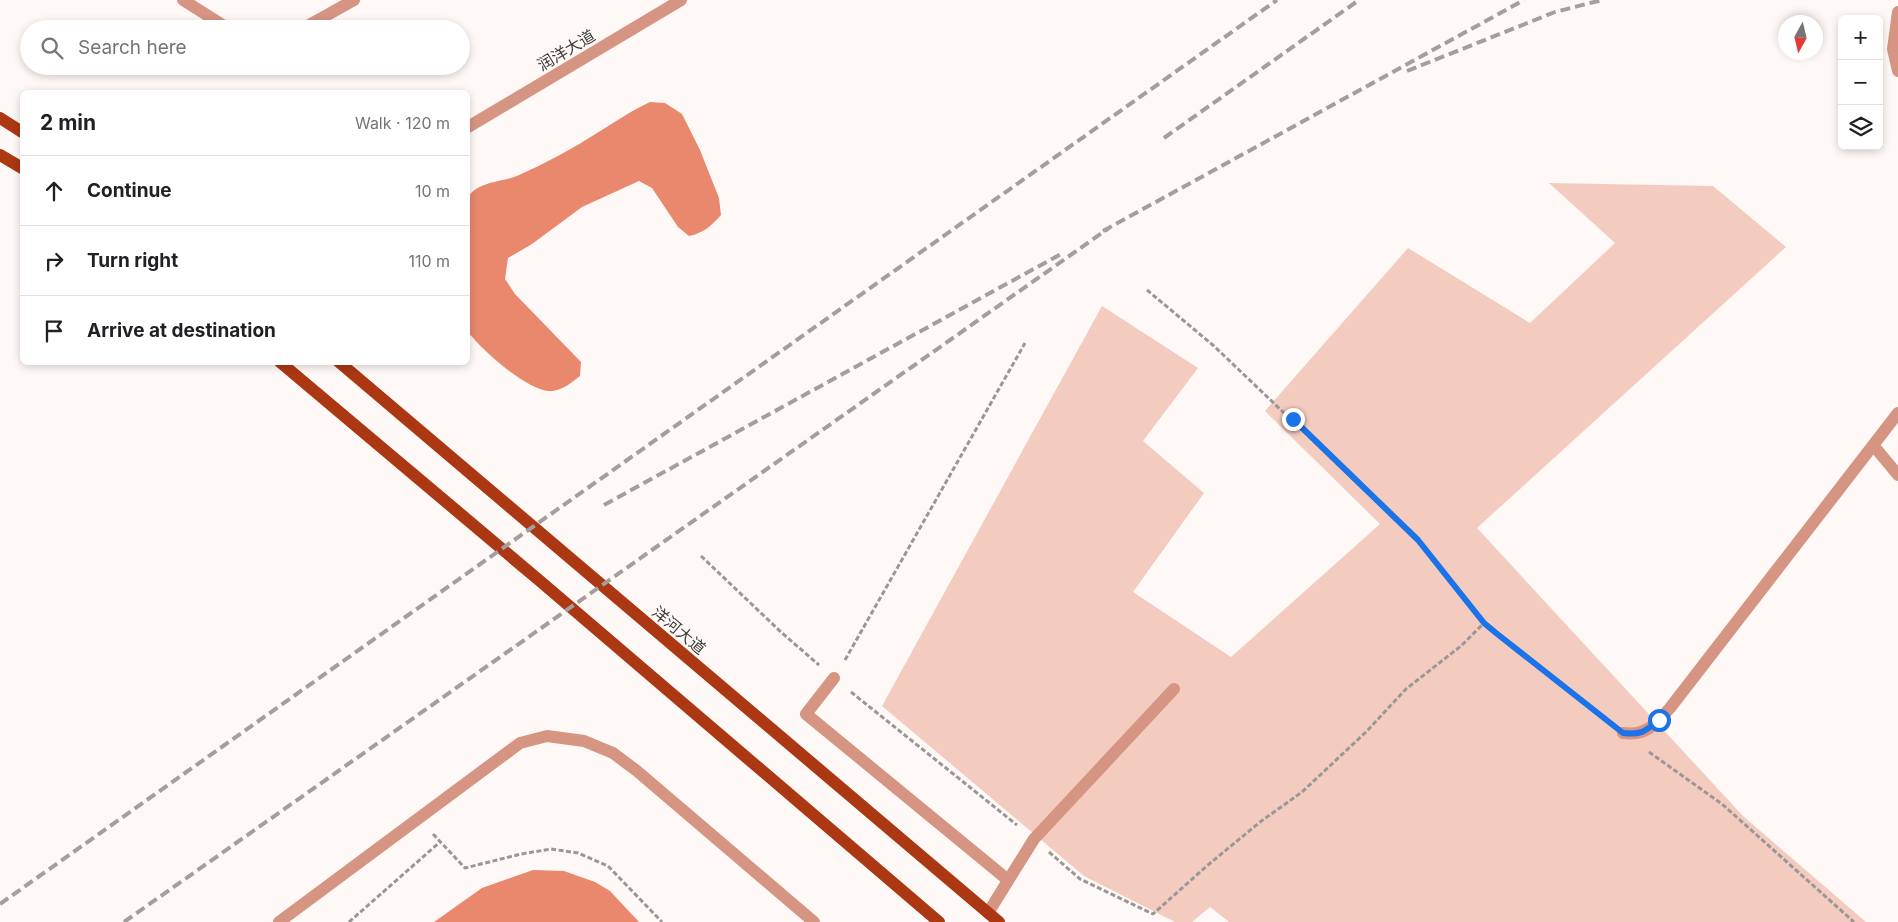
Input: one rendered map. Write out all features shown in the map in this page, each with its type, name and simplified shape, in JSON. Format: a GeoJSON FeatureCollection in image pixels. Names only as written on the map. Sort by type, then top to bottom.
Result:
{"type":"FeatureCollection","features":[{"type":"Feature","properties":{"kind":"main road"},"geometry":{"type":"LineString","coordinates":[[0,118],[20,131]]}},
{"type":"Feature","properties":{"kind":"main road"},"geometry":{"type":"LineString","coordinates":[[0,155],[20,167]]}},
{"type":"Feature","properties":{"kind":"main road"},"geometry":{"type":"LineString","coordinates":[[284,365],[939,922]]}},
{"type":"Feature","properties":{"kind":"main road","name":"洋河大道"},"geometry":{"type":"LineString","coordinates":[[343,365],[999,922]]}},
{"type":"Feature","properties":{"kind":"street"},"geometry":{"type":"LineString","coordinates":[[183,0],[215,20]]}},
{"type":"Feature","properties":{"kind":"street"},"geometry":{"type":"LineString","coordinates":[[318,20],[354,0]]}},
{"type":"Feature","properties":{"kind":"street","name":"润洋大道"},"geometry":{"type":"LineString","coordinates":[[470,126],[681,0]]}},
{"type":"Feature","properties":{"kind":"street"},"geometry":{"type":"LineString","coordinates":[[1898,12],[1893,49],[1898,71]]}},
{"type":"Feature","properties":{"kind":"street"},"geometry":{"type":"LineString","coordinates":[[1623,733],[1637,735],[1646,730],[1670,708],[1898,413]]}},
{"type":"Feature","properties":{"kind":"street"},"geometry":{"type":"LineString","coordinates":[[1873,445],[1898,475]]}},
{"type":"Feature","properties":{"kind":"street"},"geometry":{"type":"LineString","coordinates":[[834,678],[806,714],[1008,880]]}},
{"type":"Feature","properties":{"kind":"street"},"geometry":{"type":"LineString","coordinates":[[988,913],[1034,839],[1174,689]]}},
{"type":"Feature","properties":{"kind":"street"},"geometry":{"type":"LineString","coordinates":[[279,922],[520,743],[547,736],[584,741],[613,753],[637,771],[814,922]]}},
{"type":"Feature","properties":{"kind":"path"},"geometry":{"type":"LineString","coordinates":[[1148,290],[1214,346],[1418,540],[1484,623],[1623,733],[1722,804],[1854,922]]}},
{"type":"Feature","properties":{"kind":"path"},"geometry":{"type":"LineString","coordinates":[[834,678],[1025,343]]}},
{"type":"Feature","properties":{"kind":"path"},"geometry":{"type":"LineString","coordinates":[[418,819],[465,868],[520,854],[551,849],[578,854],[608,866],[662,922]]}},
{"type":"Feature","properties":{"kind":"path"},"geometry":{"type":"LineString","coordinates":[[349,922],[440,842]]}},
{"type":"Feature","properties":{"kind":"shaded area"},"geometry":{"type":"Polygon","coordinates":[[[650,102],[665,103],[682,114],[700,150],[719,198],[721,215],[707,228],[689,236],[678,227],[652,188],[639,181],[582,207],[532,244],[508,258],[505,279],[515,294],[581,362],[580,376],[574,381],[557,390],[543,390],[519,378],[507,369],[470,335],[470,195],[485,185],[512,178],[549,161],[650,102]]]}},
{"type":"Feature","properties":{"kind":"shaded area"},"geometry":{"type":"Polygon","coordinates":[[[1549,183],[1713,186],[1786,247],[1477,528],[1743,816],[1866,922],[1229,922],[1210,907],[1192,922],[1175,922],[1084,876],[882,706],[1102,306],[1198,368],[1143,441],[1204,493],[1133,592],[1231,657],[1380,524],[1265,411],[1408,248],[1530,323],[1615,243],[1549,183]]]}},
{"type":"Feature","properties":{"kind":"shaded area"},"geometry":{"type":"Polygon","coordinates":[[[533,870],[564,871],[595,882],[610,891],[639,922],[434,922],[482,888],[533,870]]]}},
{"type":"Feature","properties":{"kind":"pier"},"geometry":{"type":"Polygon","coordinates":[[[6,869],[54,919],[50,922],[0,922],[0,873],[6,869]]]}},
{"type":"Feature","properties":{"kind":"railway"},"geometry":{"type":"LineString","coordinates":[[0,904],[1277,0]]}},
{"type":"Feature","properties":{"kind":"railway"},"geometry":{"type":"LineString","coordinates":[[1164,138],[1359,0]]}},
{"type":"Feature","properties":{"kind":"railway"},"geometry":{"type":"LineString","coordinates":[[1103,231],[1524,0]]}},
{"type":"Feature","properties":{"kind":"railway"},"geometry":{"type":"LineString","coordinates":[[1407,71],[1555,12],[1602,0]]}},
{"type":"Feature","properties":{"kind":"railway"},"geometry":{"type":"LineString","coordinates":[[124,922],[1109,228]]}},
{"type":"Feature","properties":{"kind":"railway"},"geometry":{"type":"LineString","coordinates":[[604,505],[1061,254]]}},
{"type":"Feature","properties":{"kind":"route"},"geometry":{"type":"LineString","coordinates":[[1293,419],[1418,540],[1484,623],[1496,633],[1623,733],[1637,735],[1659,720]]}}]}
